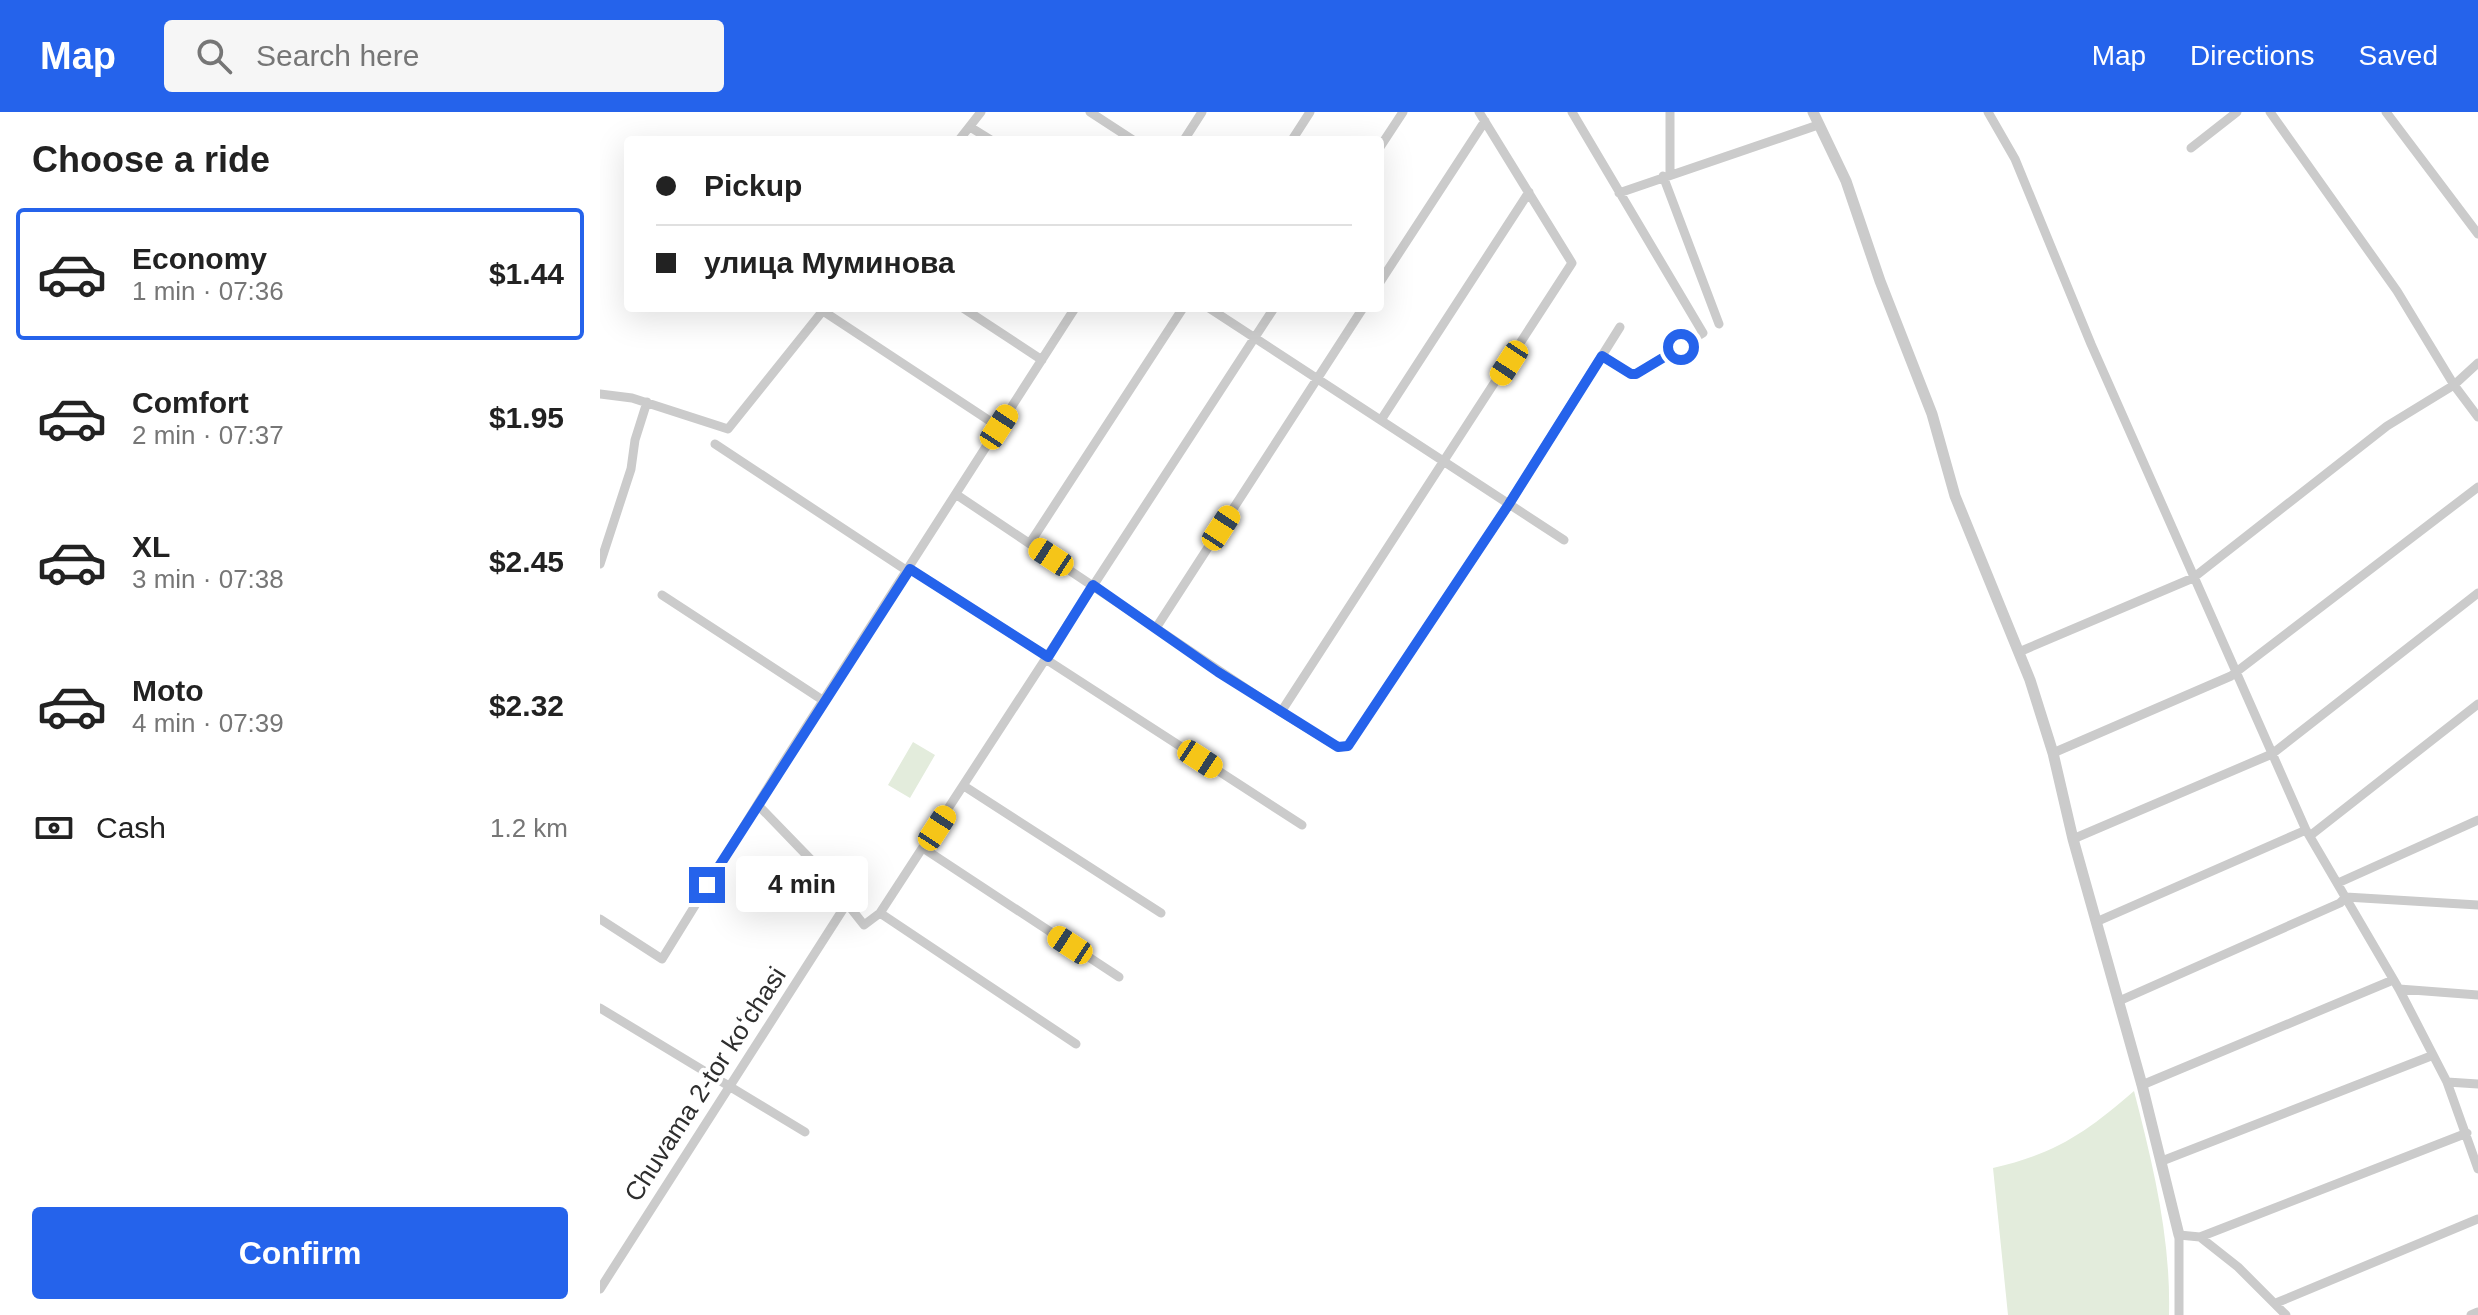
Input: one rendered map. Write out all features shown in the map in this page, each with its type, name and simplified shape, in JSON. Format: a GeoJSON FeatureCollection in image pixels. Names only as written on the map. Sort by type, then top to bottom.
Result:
{"type":"FeatureCollection","features":[{"type":"Feature","properties":{"kind":"street"},"geometry":{"type":"LineString","coordinates":[[962,136],[981,112]]}},
{"type":"Feature","properties":{"kind":"street"},"geometry":{"type":"LineString","coordinates":[[1090,112],[1127,136]]}},
{"type":"Feature","properties":{"kind":"street"},"geometry":{"type":"LineString","coordinates":[[1187,136],[1202,112]]}},
{"type":"Feature","properties":{"kind":"street"},"geometry":{"type":"LineString","coordinates":[[1295,136],[1310,112]]}},
{"type":"Feature","properties":{"kind":"street"},"geometry":{"type":"LineString","coordinates":[[1384,141],[1403,112]]}},
{"type":"Feature","properties":{"kind":"street"},"geometry":{"type":"LineString","coordinates":[[1572,112],[1703,333],[1636,374],[1602,356]]}},
{"type":"Feature","properties":{"kind":"street"},"geometry":{"type":"LineString","coordinates":[[1813,112],[1846,181],[1880,281],[1932,414],[1959,508],[2019,652],[2053,753],[2073,839],[2142,1085],[2179,1235],[2179,1315]]}},
{"type":"Feature","properties":{"kind":"street"},"geometry":{"type":"LineString","coordinates":[[1988,112],[2015,159],[2091,344],[2308,832],[2399,989],[2447,1082],[2478,1169]]}},
{"type":"Feature","properties":{"kind":"street"},"geometry":{"type":"LineString","coordinates":[[2191,148],[2237,112]]}},
{"type":"Feature","properties":{"kind":"street"},"geometry":{"type":"LineString","coordinates":[[2270,112],[2397,291],[2454,385],[2478,417]]}},
{"type":"Feature","properties":{"kind":"street"},"geometry":{"type":"LineString","coordinates":[[2386,112],[2478,234]]}},
{"type":"Feature","properties":{"kind":"street"},"geometry":{"type":"LineString","coordinates":[[1670,113],[1666,175],[1719,324]]}},
{"type":"Feature","properties":{"kind":"street"},"geometry":{"type":"LineString","coordinates":[[1281,712],[1572,263],[1482,116],[1384,275]]}},
{"type":"Feature","properties":{"kind":"street"},"geometry":{"type":"LineString","coordinates":[[1619,193],[1818,125]]}},
{"type":"Feature","properties":{"kind":"street"},"geometry":{"type":"LineString","coordinates":[[970,127],[985,136]]}},
{"type":"Feature","properties":{"kind":"street"},"geometry":{"type":"LineString","coordinates":[[1381,420],[1529,192]]}},
{"type":"Feature","properties":{"kind":"street"},"geometry":{"type":"LineString","coordinates":[[600,394],[647,402],[728,429],[822,312]]}},
{"type":"Feature","properties":{"kind":"street"},"geometry":{"type":"LineString","coordinates":[[828,312],[999,427]]}},
{"type":"Feature","properties":{"kind":"street"},"geometry":{"type":"LineString","coordinates":[[969,312],[1042,360]]}},
{"type":"Feature","properties":{"kind":"street"},"geometry":{"type":"LineString","coordinates":[[600,919],[662,959],[1072,312]]}},
{"type":"Feature","properties":{"kind":"street"},"geometry":{"type":"LineString","coordinates":[[1030,543],[1180,312]]}},
{"type":"Feature","properties":{"kind":"street"},"geometry":{"type":"LineString","coordinates":[[1215,312],[1564,540]]}},
{"type":"Feature","properties":{"kind":"street"},"geometry":{"type":"LineString","coordinates":[[758,805],[819,868],[864,925],[880,913],[1271,312]]}},
{"type":"Feature","properties":{"kind":"street"},"geometry":{"type":"LineString","coordinates":[[1156,628],[1360,312]]}},
{"type":"Feature","properties":{"kind":"street"},"geometry":{"type":"LineString","coordinates":[[957,495],[1281,712],[1338,747],[1348,746],[1509,504],[1620,327]]}},
{"type":"Feature","properties":{"kind":"street"},"geometry":{"type":"LineString","coordinates":[[2019,652],[2193,578],[2387,426],[2454,385],[2478,363]]}},
{"type":"Feature","properties":{"kind":"street"},"geometry":{"type":"LineString","coordinates":[[600,564],[631,469],[635,440],[647,402]]}},
{"type":"Feature","properties":{"kind":"street"},"geometry":{"type":"LineString","coordinates":[[715,444],[1302,825]]}},
{"type":"Feature","properties":{"kind":"street"},"geometry":{"type":"LineString","coordinates":[[2053,753],[2231,676],[2478,487]]}},
{"type":"Feature","properties":{"kind":"street"},"geometry":{"type":"LineString","coordinates":[[2073,839],[2272,754],[2478,593]]}},
{"type":"Feature","properties":{"kind":"street"},"geometry":{"type":"LineString","coordinates":[[662,595],[824,701]]}},
{"type":"Feature","properties":{"kind":"street"},"geometry":{"type":"LineString","coordinates":[[2096,922],[2308,832],[2478,704]]}},
{"type":"Feature","properties":{"kind":"street"},"geometry":{"type":"LineString","coordinates":[[964,786],[1161,913]]}},
{"type":"Feature","properties":{"kind":"street"},"geometry":{"type":"LineString","coordinates":[[2338,883],[2478,820]]}},
{"type":"Feature","properties":{"kind":"street"},"geometry":{"type":"LineString","coordinates":[[923,848],[1119,977]]}},
{"type":"Feature","properties":{"kind":"street"},"geometry":{"type":"LineString","coordinates":[[2119,1001],[2340,903],[2346,897],[2478,905]]}},
{"type":"Feature","properties":{"kind":"street","name":"Chuvama 2-tor koʻchasi"},"geometry":{"type":"LineString","coordinates":[[600,1289],[847,903]]}},
{"type":"Feature","properties":{"kind":"street"},"geometry":{"type":"LineString","coordinates":[[880,913],[1076,1044]]}},
{"type":"Feature","properties":{"kind":"street"},"geometry":{"type":"LineString","coordinates":[[2142,1085],[2393,980]]}},
{"type":"Feature","properties":{"kind":"street"},"geometry":{"type":"LineString","coordinates":[[2399,989],[2478,995]]}},
{"type":"Feature","properties":{"kind":"street"},"geometry":{"type":"LineString","coordinates":[[600,1008],[805,1132]]}},
{"type":"Feature","properties":{"kind":"street"},"geometry":{"type":"LineString","coordinates":[[2162,1161],[2431,1056]]}},
{"type":"Feature","properties":{"kind":"street"},"geometry":{"type":"LineString","coordinates":[[2447,1082],[2478,1084]]}},
{"type":"Feature","properties":{"kind":"street"},"geometry":{"type":"LineString","coordinates":[[2179,1235],[2200,1237],[2467,1133]]}},
{"type":"Feature","properties":{"kind":"street"},"geometry":{"type":"LineString","coordinates":[[2276,1303],[2478,1219]]}},
{"type":"Feature","properties":{"kind":"street"},"geometry":{"type":"LineString","coordinates":[[2200,1237],[2238,1267],[2286,1315]]}},
{"type":"Feature","properties":{"kind":"street"},"geometry":{"type":"LineString","coordinates":[[2471,1315],[2478,1312]]}},
{"type":"Feature","properties":{"kind":"green space"},"geometry":{"type":"Polygon","coordinates":[[[913,742],[935,755],[910,798],[888,785],[913,742]]]}},
{"type":"Feature","properties":{"kind":"green space"},"geometry":{"type":"Polygon","coordinates":[[[2134,1091],[2164,1230],[2169,1315],[2008,1315],[1993,1168],[2035,1156],[2069,1140],[2134,1091]]]}},
{"type":"Feature","properties":{"kind":"route"},"geometry":{"type":"LineString","coordinates":[[707,885],[910,569],[1048,657],[1093,585],[1281,712],[1338,747],[1348,746],[1509,504],[1602,356],[1636,374],[1681,347]]}}]}
